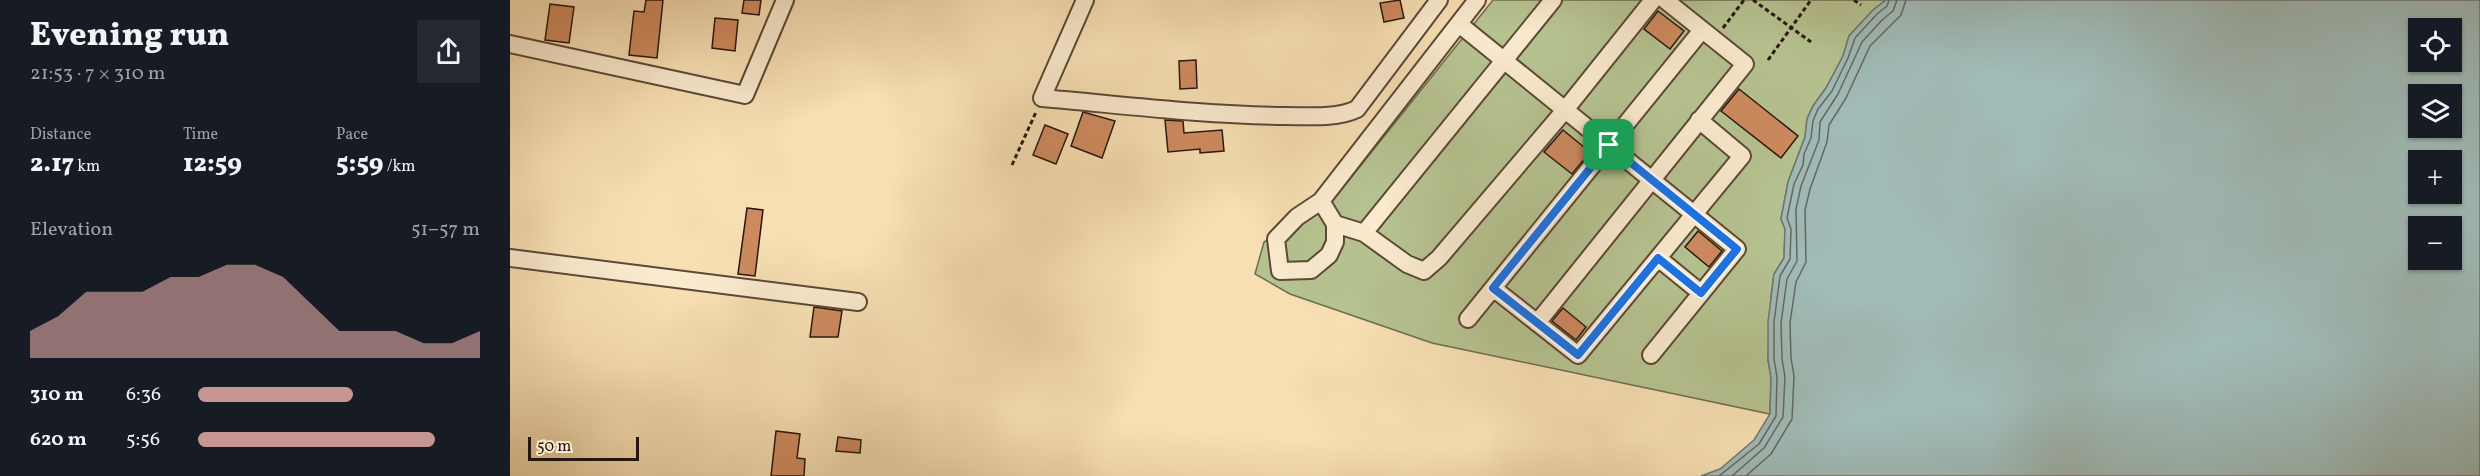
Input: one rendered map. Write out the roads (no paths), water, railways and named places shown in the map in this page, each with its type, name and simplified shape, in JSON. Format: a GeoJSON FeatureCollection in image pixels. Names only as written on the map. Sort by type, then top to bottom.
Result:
{"type":"FeatureCollection","features":[{"type":"Feature","properties":{"kind":"street"},"geometry":{"type":"LineString","coordinates":[[510,44],[745,95],[785,0]]}},
{"type":"Feature","properties":{"kind":"street"},"geometry":{"type":"LineString","coordinates":[[1085,0],[1042,98],[1215,113],[1318,116],[1350,112],[1364,101],[1439,0]]}},
{"type":"Feature","properties":{"kind":"street"},"geometry":{"type":"LineString","coordinates":[[1321,201],[1335,224],[1335,242],[1329,255],[1311,270],[1280,271],[1276,239],[1297,217],[1321,201],[1477,0]]}},
{"type":"Feature","properties":{"kind":"street"},"geometry":{"type":"LineString","coordinates":[[1364,232],[1553,0]]}},
{"type":"Feature","properties":{"kind":"street"},"geometry":{"type":"LineString","coordinates":[[1335,224],[1364,232],[1407,264],[1424,271],[1439,258],[1565,110],[1653,0]]}},
{"type":"Feature","properties":{"kind":"street"},"geometry":{"type":"LineString","coordinates":[[1537,323],[1744,64],[1665,0]]}},
{"type":"Feature","properties":{"kind":"street"},"geometry":{"type":"LineString","coordinates":[[1459,24],[1737,249],[1651,355]]}},
{"type":"Feature","properties":{"kind":"street"},"geometry":{"type":"LineString","coordinates":[[1468,319],[1609,145],[1708,34]]}},
{"type":"Feature","properties":{"kind":"street"},"geometry":{"type":"LineString","coordinates":[[1493,288],[1578,355],[1742,156],[1699,120]]}},
{"type":"Feature","properties":{"kind":"street"},"geometry":{"type":"LineString","coordinates":[[510,258],[858,302]]}},
{"type":"Feature","properties":{"kind":"street"},"geometry":{"type":"LineString","coordinates":[[1658,258],[1701,293]]}},
{"type":"Feature","properties":{"kind":"water"},"geometry":{"type":"Polygon","coordinates":[[[1886,0],[2480,0],[2480,476],[1701,476],[1720,469],[1754,440],[1770,414],[1771,377],[1768,360],[1768,322],[1774,274],[1784,258],[1785,229],[1781,219],[1788,182],[1805,137],[1807,119],[1843,56],[1849,36],[1873,10],[1886,0]]]}}]}
